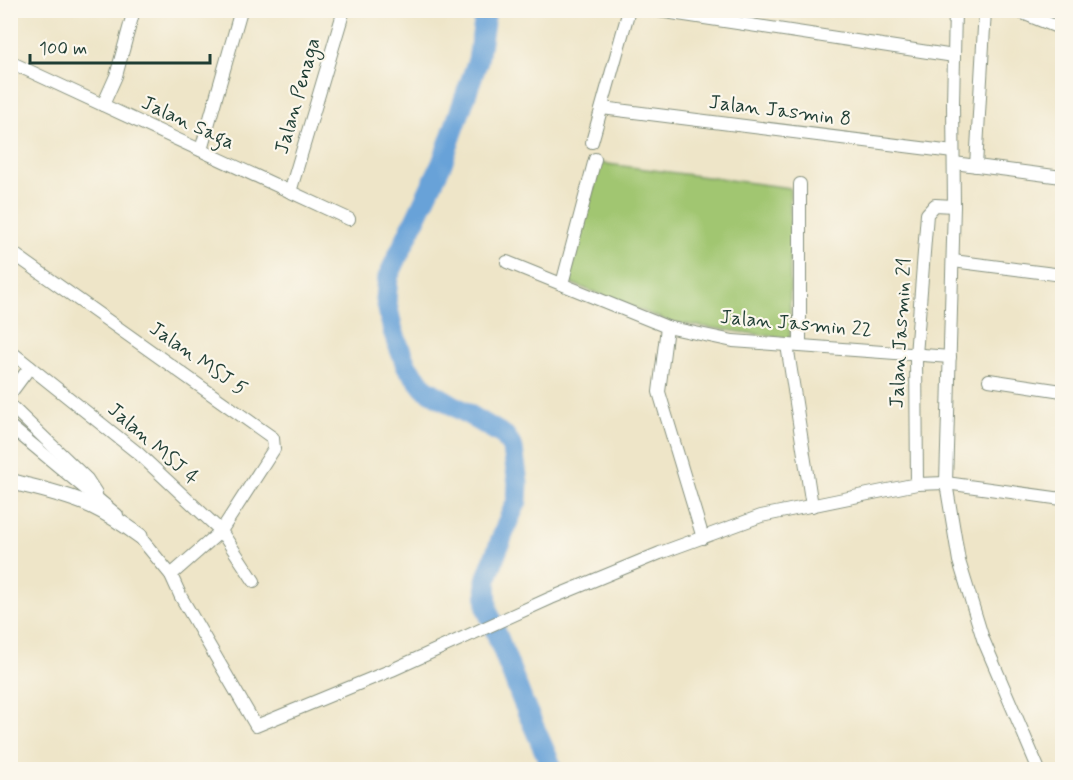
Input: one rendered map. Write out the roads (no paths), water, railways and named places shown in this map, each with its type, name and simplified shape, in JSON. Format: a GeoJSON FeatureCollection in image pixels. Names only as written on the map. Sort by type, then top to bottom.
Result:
{"type":"FeatureCollection","features":[{"type":"Feature","properties":{"kind":"street"},"geometry":{"type":"LineString","coordinates":[[103,105],[116,76],[134,10]]}},
{"type":"Feature","properties":{"kind":"street"},"geometry":{"type":"LineString","coordinates":[[201,150],[240,10]]}},
{"type":"Feature","properties":{"kind":"street","name":"Jalan Penaga"},"geometry":{"type":"LineString","coordinates":[[290,192],[344,10]]}},
{"type":"Feature","properties":{"kind":"street"},"geometry":{"type":"LineString","coordinates":[[592,142],[629,10]]}},
{"type":"Feature","properties":{"kind":"street"},"geometry":{"type":"LineString","coordinates":[[652,10],[954,56]]}},
{"type":"Feature","properties":{"kind":"street"},"geometry":{"type":"LineString","coordinates":[[955,10],[953,261],[946,483],[959,561],[983,639],[1039,770]]}},
{"type":"Feature","properties":{"kind":"street"},"geometry":{"type":"LineString","coordinates":[[976,166],[985,10]]}},
{"type":"Feature","properties":{"kind":"street"},"geometry":{"type":"LineString","coordinates":[[1015,10],[1062,29]]}},
{"type":"Feature","properties":{"kind":"street","name":"Jalan Saga"},"geometry":{"type":"LineString","coordinates":[[10,62],[349,219]]}},
{"type":"Feature","properties":{"kind":"street","name":"Jalan Jasmin 8"},"geometry":{"type":"LineString","coordinates":[[602,108],[954,158],[976,166],[1062,177]]}},
{"type":"Feature","properties":{"kind":"street"},"geometry":{"type":"LineString","coordinates":[[562,284],[595,159]]}},
{"type":"Feature","properties":{"kind":"street"},"geometry":{"type":"LineString","coordinates":[[800,184],[801,346]]}},
{"type":"Feature","properties":{"kind":"street","name":"Jalan Jasmin 21"},"geometry":{"type":"LineString","coordinates":[[917,484],[916,355],[927,214],[935,206],[954,206]]}},
{"type":"Feature","properties":{"kind":"street","name":"Jalan MSJ 5"},"geometry":{"type":"LineString","coordinates":[[10,251],[273,438],[274,449],[221,531],[171,575]]}},
{"type":"Feature","properties":{"kind":"street"},"geometry":{"type":"LineString","coordinates":[[953,261],[1062,275]]}},
{"type":"Feature","properties":{"kind":"street","name":"Jalan Jasmin 22"},"geometry":{"type":"LineString","coordinates":[[507,262],[667,327],[733,341],[950,357]]}},
{"type":"Feature","properties":{"kind":"street"},"geometry":{"type":"LineString","coordinates":[[667,327],[660,392],[703,538]]}},
{"type":"Feature","properties":{"kind":"street"},"geometry":{"type":"LineString","coordinates":[[787,345],[812,506]]}},
{"type":"Feature","properties":{"kind":"street","name":"Jalan MSJ 4"},"geometry":{"type":"LineString","coordinates":[[10,351],[139,454],[221,531],[254,581]]}},
{"type":"Feature","properties":{"kind":"street"},"geometry":{"type":"LineString","coordinates":[[10,394],[30,367]]}},
{"type":"Feature","properties":{"kind":"street"},"geometry":{"type":"LineString","coordinates":[[989,380],[1062,390]]}},
{"type":"Feature","properties":{"kind":"street"},"geometry":{"type":"LineString","coordinates":[[10,405],[87,479],[102,501]]}},
{"type":"Feature","properties":{"kind":"street"},"geometry":{"type":"LineString","coordinates":[[10,426],[102,501],[140,536],[171,575],[186,606],[256,726],[393,670],[518,613],[660,553],[761,516],[917,484],[946,483],[1062,499]]}},
{"type":"Feature","properties":{"kind":"street"},"geometry":{"type":"LineString","coordinates":[[10,481],[93,506],[140,536]]}},
{"type":"Feature","properties":{"kind":"waterway"},"geometry":{"type":"LineString","coordinates":[[486,10],[478,60],[442,163],[388,277],[386,300],[393,331],[406,365],[424,388],[505,436],[513,449],[518,483],[517,501],[486,580],[487,609],[523,702],[553,770]]}}]}
